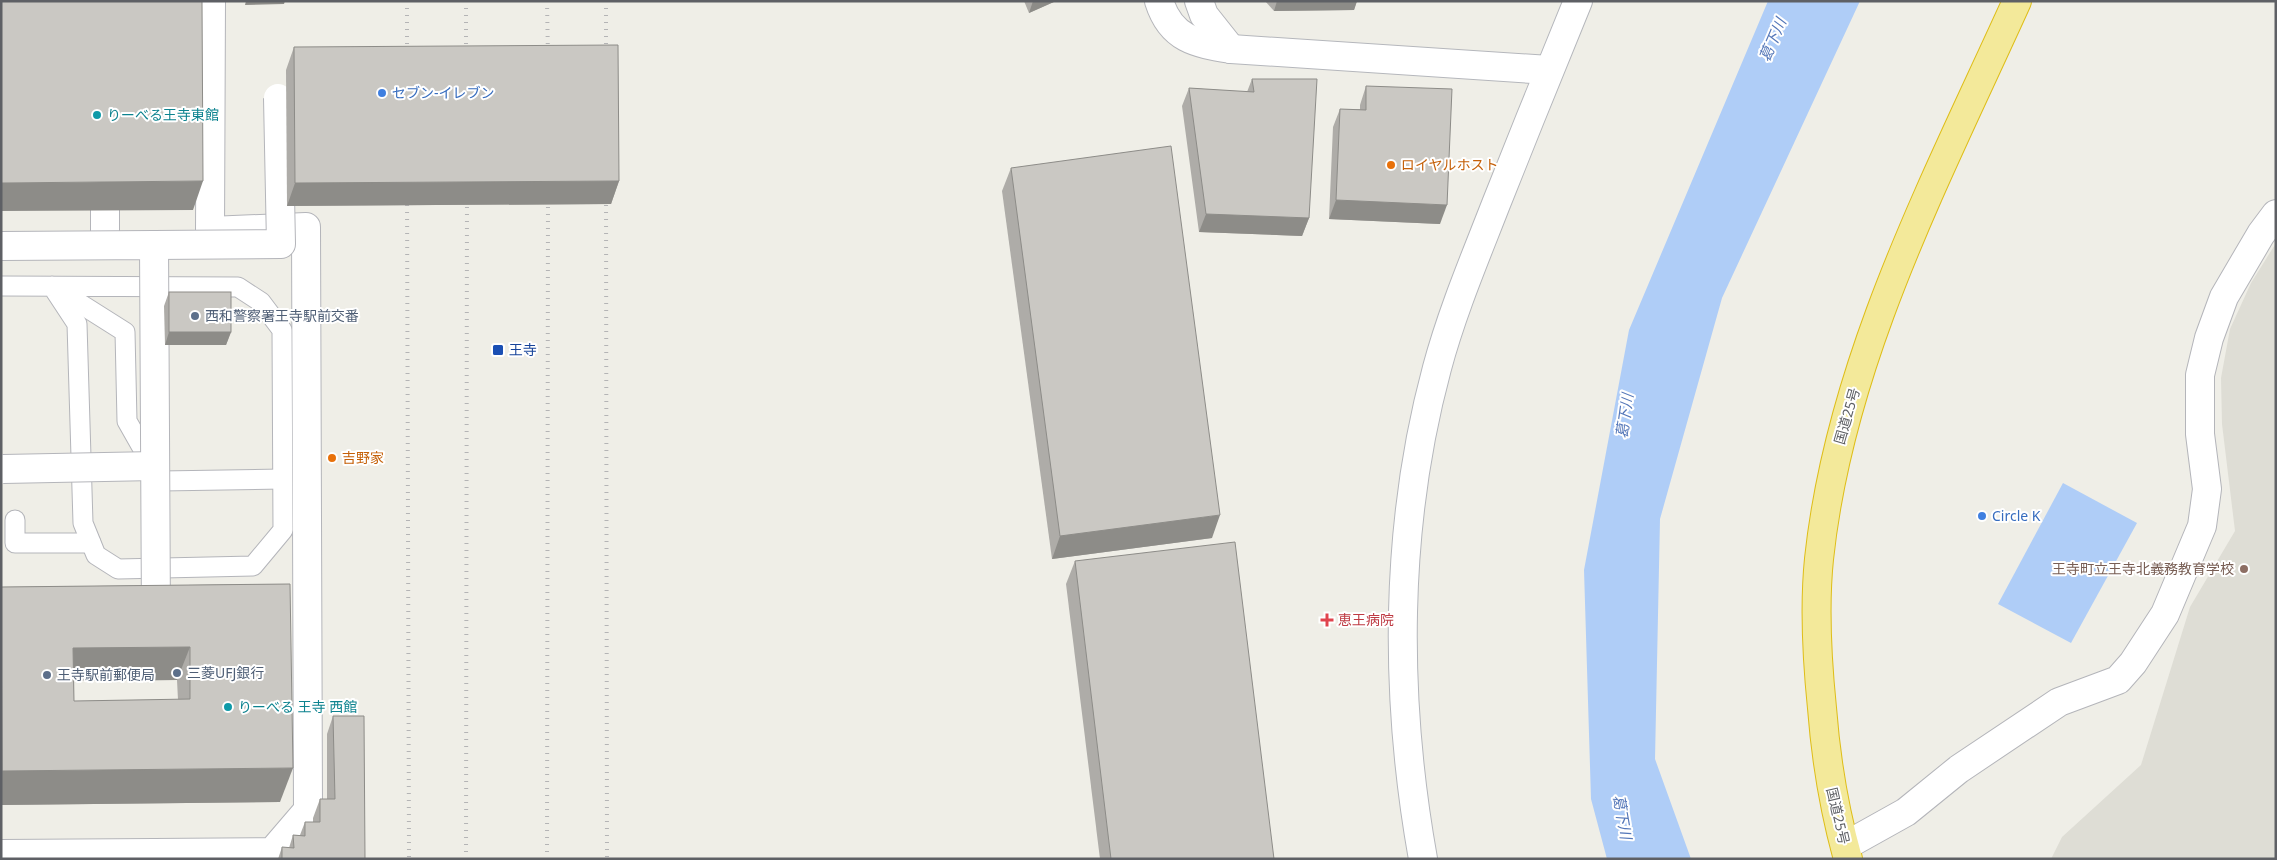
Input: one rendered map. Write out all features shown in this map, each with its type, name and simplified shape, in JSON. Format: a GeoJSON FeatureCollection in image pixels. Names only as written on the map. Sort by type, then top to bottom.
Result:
{"type":"FeatureCollection","features":[{"type":"Feature","properties":{"kind":"highway","name":"国道25号"},"geometry":{"type":"LineString","coordinates":[[1847,853],[1829,776],[1818,667],[1819,562],[1836,454],[1851,400],[1890,286],[2017,1]]}},
{"type":"Feature","properties":{"kind":"street"},"geometry":{"type":"LineString","coordinates":[[1159,1],[1165,18],[1179,34],[1202,44],[1231,49],[1549,70]]}},
{"type":"Feature","properties":{"kind":"street"},"geometry":{"type":"LineString","coordinates":[[1199,1],[1204,14],[1231,49]]}},
{"type":"Feature","properties":{"kind":"street"},"geometry":{"type":"LineString","coordinates":[[1423,859],[1416,820],[1408,743],[1403,584],[1408,516],[1419,444],[1437,367],[1461,293],[1578,1]]}},
{"type":"Feature","properties":{"kind":"street"},"geometry":{"type":"LineString","coordinates":[[1,854],[154,856],[272,852],[308,810],[306,227],[210,232],[212,13]]}},
{"type":"Feature","properties":{"kind":"street"},"geometry":{"type":"LineString","coordinates":[[1,246],[281,244],[278,98]]}},
{"type":"Feature","properties":{"kind":"street"},"geometry":{"type":"LineString","coordinates":[[105,210],[105,245]]}},
{"type":"Feature","properties":{"kind":"street"},"geometry":{"type":"LineString","coordinates":[[1847,853],[1906,812],[1959,769],[2034,718],[2059,702],[2118,680],[2133,663],[2165,614],[2190,560],[2202,526],[2207,489],[2200,434],[2200,375],[2209,338],[2224,297],[2261,234],[2276,214]]}},
{"type":"Feature","properties":{"kind":"street"},"geometry":{"type":"LineString","coordinates":[[154,245],[156,619]]}},
{"type":"Feature","properties":{"kind":"street"},"geometry":{"type":"LineString","coordinates":[[3,469],[155,466]]}},
{"type":"Feature","properties":{"kind":"lane"},"geometry":{"type":"LineString","coordinates":[[1,286],[52,286],[238,287],[261,302],[282,330],[283,530],[253,566],[118,569],[96,555],[83,523],[77,324],[52,286]]}},
{"type":"Feature","properties":{"kind":"lane"},"geometry":{"type":"LineString","coordinates":[[52,286],[125,332],[127,421],[161,481],[282,479]]}},
{"type":"Feature","properties":{"kind":"lane"},"geometry":{"type":"LineString","coordinates":[[15,520],[15,543],[91,543]]}},
{"type":"Feature","properties":{"kind":"shaded area","name":"王寺町立王寺北義務教育学校"},"geometry":{"type":"Polygon","coordinates":[[[2276,243],[2276,859],[2051,859],[2062,837],[2141,765],[2190,607],[2235,531],[2222,424],[2221,378],[2230,329],[2251,283],[2276,243]]]}},
{"type":"Feature","properties":{"kind":"water","name":"葛下川"},"geometry":{"type":"Polygon","coordinates":[[[1768,1],[1860,1],[1722,298],[1660,519],[1655,759],[1691,859],[1607,859],[1591,799],[1584,570],[1629,330],[1768,1]]]}},
{"type":"Feature","properties":{"kind":"water"},"geometry":{"type":"Polygon","coordinates":[[[2063,483],[2137,523],[2071,643],[1998,604],[2063,483]]]}},
{"type":"Feature","properties":{"kind":"building","name":"りーべる王寺東館"},"geometry":{"type":"Polygon","coordinates":[[[1,1],[202,1],[203,181],[1,183],[1,1]]]}},
{"type":"Feature","properties":{"kind":"building"},"geometry":{"type":"Polygon","coordinates":[[[618,45],[619,181],[295,183],[294,47],[618,45]]]}},
{"type":"Feature","properties":{"kind":"building"},"geometry":{"type":"Polygon","coordinates":[[[1252,79],[1317,79],[1309,218],[1206,214],[1189,88],[1254,92],[1252,79]]]}},
{"type":"Feature","properties":{"kind":"building"},"geometry":{"type":"Polygon","coordinates":[[[1366,86],[1452,89],[1447,205],[1336,200],[1340,109],[1366,110],[1366,86]]]}},
{"type":"Feature","properties":{"kind":"building"},"geometry":{"type":"Polygon","coordinates":[[[1171,146],[1220,515],[1060,536],[1011,168],[1171,146]]]}},
{"type":"Feature","properties":{"kind":"building"},"geometry":{"type":"Polygon","coordinates":[[[169,292],[231,292],[231,332],[169,332],[169,292]]]}},
{"type":"Feature","properties":{"kind":"building"},"geometry":{"type":"Polygon","coordinates":[[[1235,542],[1274,859],[1111,859],[1075,561],[1235,542]]]}},
{"type":"Feature","properties":{"kind":"building","name":"りーべる 王寺 西館"},"geometry":{"type":"Polygon","coordinates":[[[290,584],[293,768],[2,771],[1,587],[290,584]],[[190,647],[73,648],[74,701],[190,699],[190,647]]]}},
{"type":"Feature","properties":{"kind":"building"},"geometry":{"type":"Polygon","coordinates":[[[333,716],[364,716],[365,859],[282,859],[282,847],[294,848],[293,835],[305,836],[305,822],[320,822],[320,799],[335,799],[333,716]]]}},
{"type":"Feature","properties":{"kind":"railway"},"geometry":{"type":"LineString","coordinates":[[407,1],[407,61]]}},
{"type":"Feature","properties":{"kind":"railway"},"geometry":{"type":"LineString","coordinates":[[466,1],[466,59]]}},
{"type":"Feature","properties":{"kind":"railway"},"geometry":{"type":"LineString","coordinates":[[547,1],[548,59]]}},
{"type":"Feature","properties":{"kind":"railway"},"geometry":{"type":"LineString","coordinates":[[606,1],[606,59]]}},
{"type":"Feature","properties":{"kind":"railway"},"geometry":{"type":"LineString","coordinates":[[407,191],[409,859]]}},
{"type":"Feature","properties":{"kind":"railway"},"geometry":{"type":"LineString","coordinates":[[466,859],[467,191]]}},
{"type":"Feature","properties":{"kind":"railway"},"geometry":{"type":"LineString","coordinates":[[547,859],[548,191]]}},
{"type":"Feature","properties":{"kind":"railway"},"geometry":{"type":"LineString","coordinates":[[606,191],[607,859]]}},
{"type":"Feature","properties":{"kind":"place","name":"セブン-イレブン"},"geometry":{"type":"Point","coordinates":[382,93]}},
{"type":"Feature","properties":{"kind":"place","name":"りーべる王寺東館"},"geometry":{"type":"Point","coordinates":[97,115]}},
{"type":"Feature","properties":{"kind":"place","name":"ロイヤルホスト"},"geometry":{"type":"Point","coordinates":[1391,165]}},
{"type":"Feature","properties":{"kind":"place","name":"西和警察署王寺駅前交番"},"geometry":{"type":"Point","coordinates":[195,316]}},
{"type":"Feature","properties":{"kind":"place","name":"王寺"},"geometry":{"type":"Point","coordinates":[498,350]}},
{"type":"Feature","properties":{"kind":"place","name":"吉野家"},"geometry":{"type":"Point","coordinates":[332,458]}},
{"type":"Feature","properties":{"kind":"place","name":"Circle K"},"geometry":{"type":"Point","coordinates":[1982,516]}},
{"type":"Feature","properties":{"kind":"place","name":"王寺町立王寺北義務教育学校"},"geometry":{"type":"Point","coordinates":[2244,569]}},
{"type":"Feature","properties":{"kind":"place","name":"恵王病院"},"geometry":{"type":"Point","coordinates":[1327,620]}},
{"type":"Feature","properties":{"kind":"place","name":"三菱UFJ銀行"},"geometry":{"type":"Point","coordinates":[177,673]}},
{"type":"Feature","properties":{"kind":"place","name":"王寺駅前郵便局"},"geometry":{"type":"Point","coordinates":[47,675]}},
{"type":"Feature","properties":{"kind":"place","name":"りーべる 王寺 西館"},"geometry":{"type":"Point","coordinates":[228,707]}}]}
